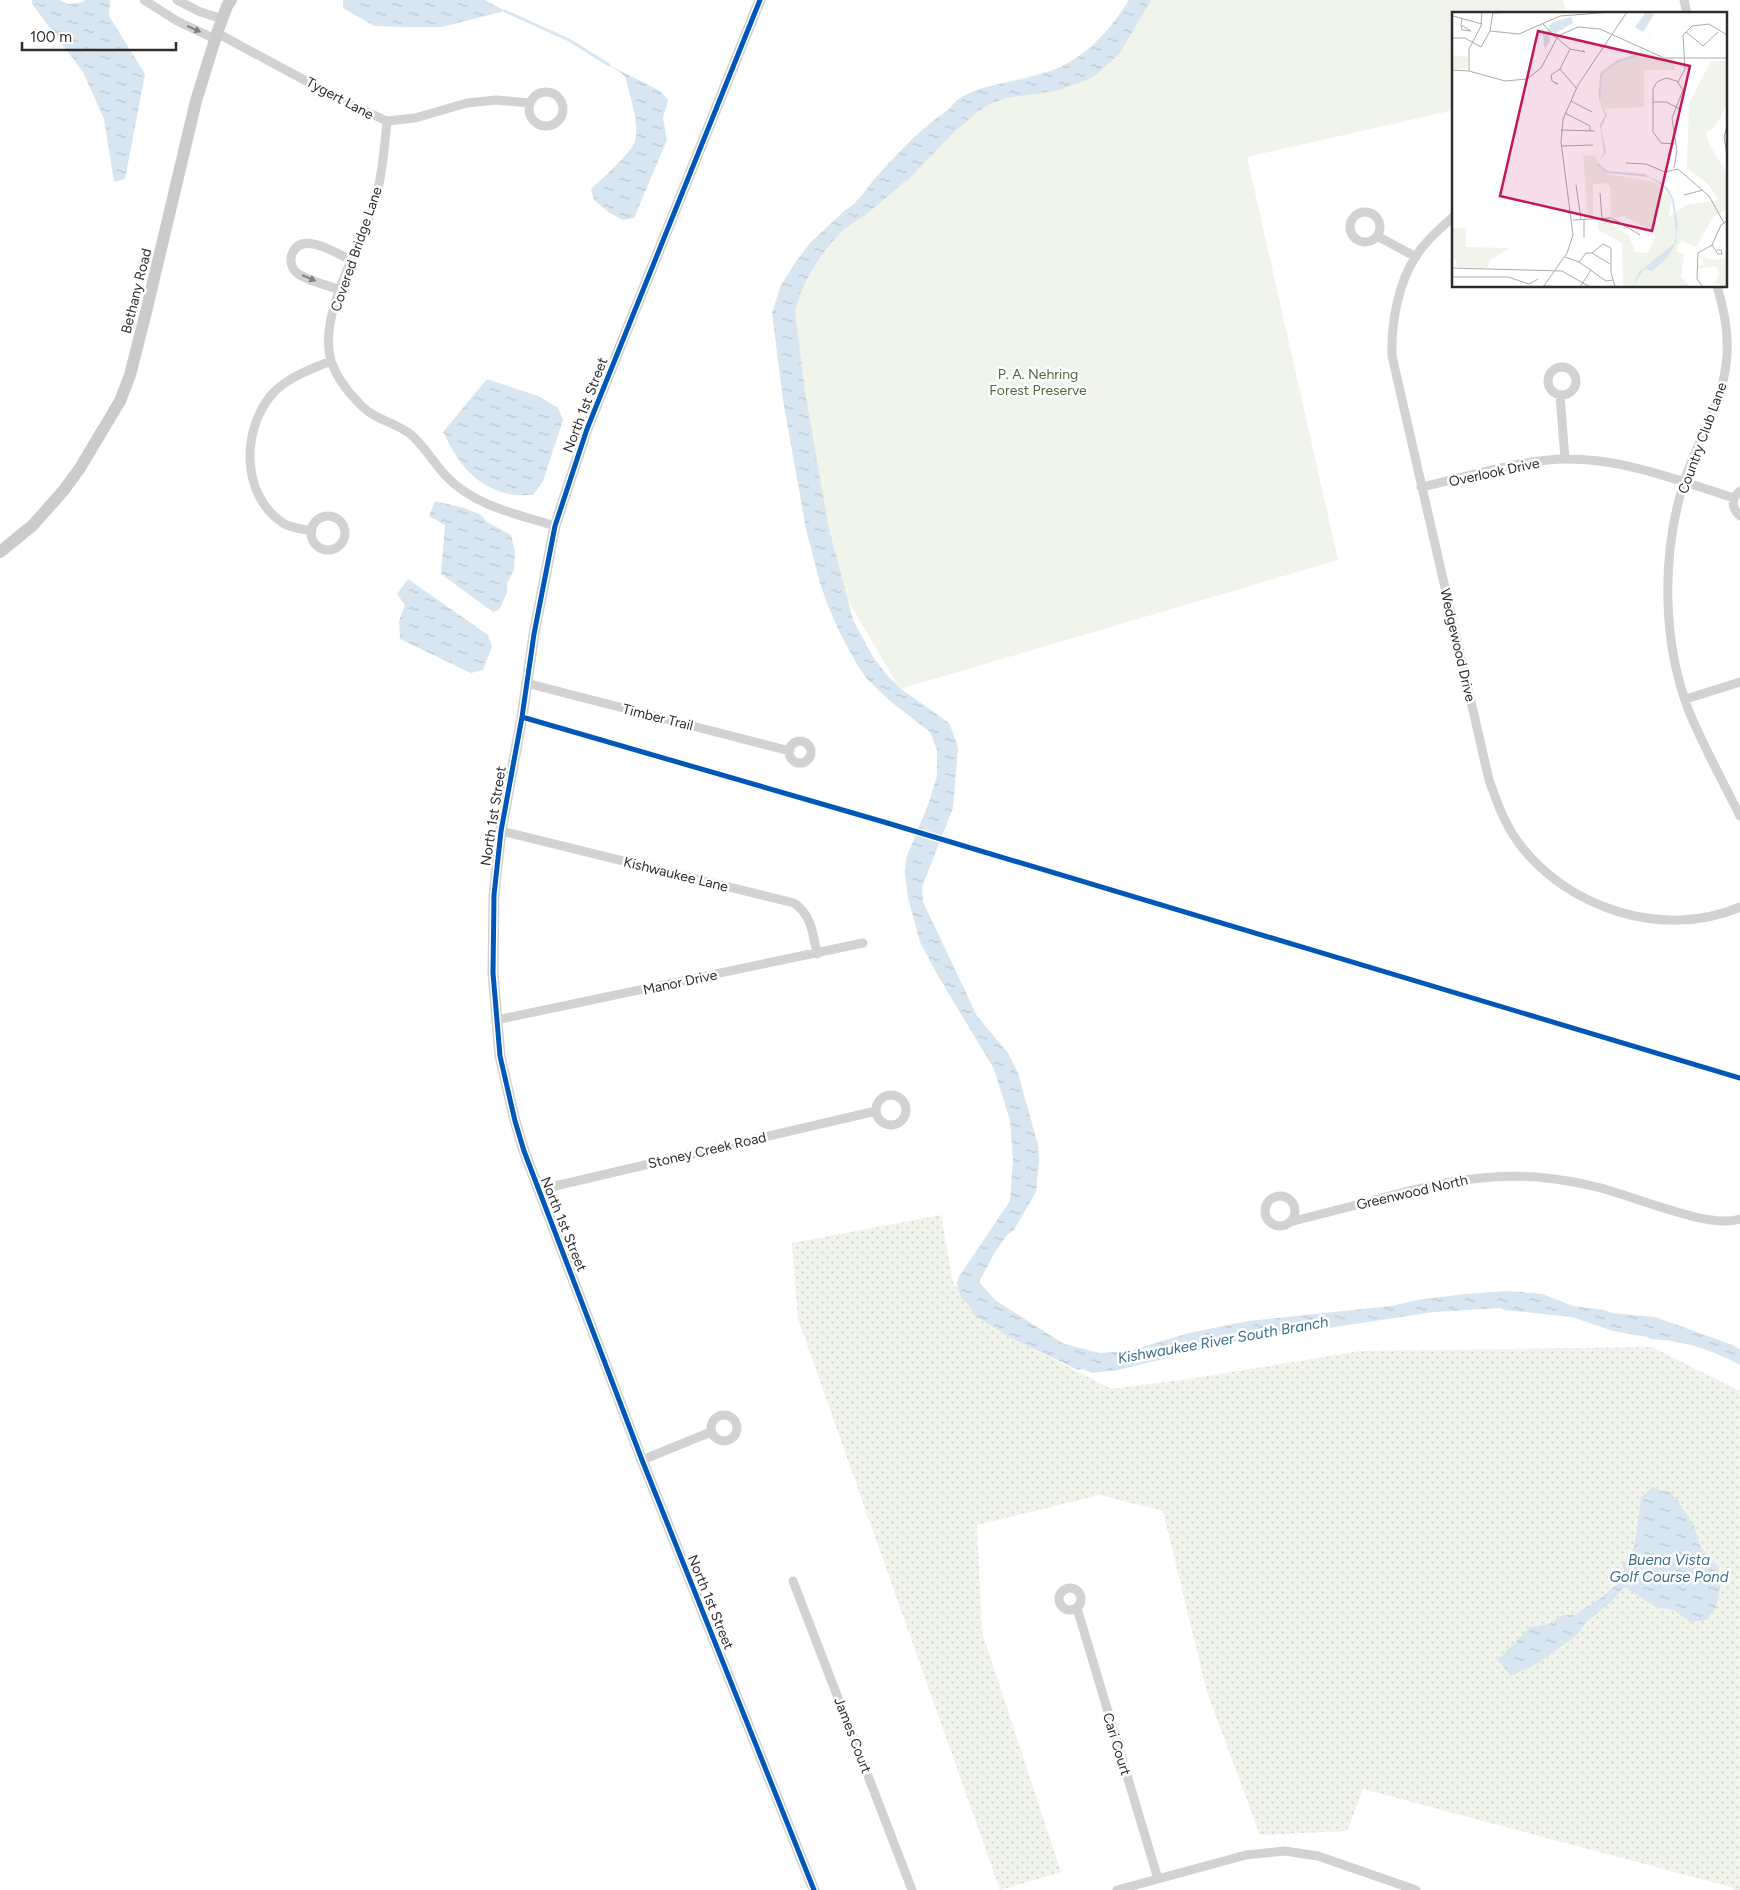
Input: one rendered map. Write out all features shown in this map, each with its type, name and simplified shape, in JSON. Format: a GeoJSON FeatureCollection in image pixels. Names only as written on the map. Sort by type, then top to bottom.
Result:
{"type":"FeatureCollection","features":[{"type":"Feature","properties":{"kind":"main road","name":"Bethany Road"},"geometry":{"type":"LineString","coordinates":[[0,552],[33,525],[64,490],[80,468],[120,401],[138,346],[196,101],[222,18],[231,0]]}},
{"type":"Feature","properties":{"kind":"street","name":"Tygert Lane"},"geometry":{"type":"LineString","coordinates":[[144,0],[177,21],[216,36],[345,102],[387,121],[415,118],[456,105],[486,100],[530,103]]}},
{"type":"Feature","properties":{"kind":"street"},"geometry":{"type":"LineString","coordinates":[[177,0],[198,11],[222,18]]}},
{"type":"Feature","properties":{"kind":"street","name":"North 1st Street"},"geometry":{"type":"LineString","coordinates":[[760,0],[587,429],[555,526],[501,831],[494,895],[493,973],[500,1056],[524,1151],[586,1308],[642,1460],[814,1890]]}},
{"type":"Feature","properties":{"kind":"street","name":"Covered Bridge Lane"},"geometry":{"type":"LineString","coordinates":[[387,121],[378,192],[372,212],[340,290],[330,326],[331,361],[347,389],[359,404],[378,418],[410,434],[446,476],[459,488],[492,506],[555,526]]}},
{"type":"Feature","properties":{"kind":"street","name":"Wedgewood Drive"},"geometry":{"type":"LineString","coordinates":[[1452,218],[1427,242],[1416,257],[1404,284],[1397,308],[1392,351],[1394,372],[1488,780],[1500,811],[1519,843],[1533,860],[1566,888],[1616,911],[1643,918],[1678,920],[1712,916],[1740,907]]}},
{"type":"Feature","properties":{"kind":"street"},"geometry":{"type":"LineString","coordinates":[[1377,236],[1416,257]]}},
{"type":"Feature","properties":{"kind":"street"},"geometry":{"type":"LineString","coordinates":[[340,290],[296,273],[292,265],[292,252],[300,244],[310,243],[351,260]]}},
{"type":"Feature","properties":{"kind":"street","name":"Country Club Lane"},"geometry":{"type":"LineString","coordinates":[[1718,288],[1726,317],[1726,364],[1723,381],[1713,410],[1684,482],[1670,554],[1668,604],[1674,650],[1686,699],[1706,750],[1740,816]]}},
{"type":"Feature","properties":{"kind":"street"},"geometry":{"type":"LineString","coordinates":[[312,531],[285,525],[270,513],[255,486],[250,468],[250,445],[256,420],[273,393],[285,382],[301,373],[331,361]]}},
{"type":"Feature","properties":{"kind":"street"},"geometry":{"type":"LineString","coordinates":[[1560,395],[1565,460]]}},
{"type":"Feature","properties":{"kind":"street","name":"Overlook Drive"},"geometry":{"type":"LineString","coordinates":[[1422,488],[1526,463],[1565,460],[1617,464],[1737,494]]}},
{"type":"Feature","properties":{"kind":"street"},"geometry":{"type":"LineString","coordinates":[[1737,494],[1734,508],[1740,516]]}},
{"type":"Feature","properties":{"kind":"street"},"geometry":{"type":"LineString","coordinates":[[1686,699],[1740,682]]}},
{"type":"Feature","properties":{"kind":"street","name":"Timber Trail"},"geometry":{"type":"LineString","coordinates":[[526,684],[790,751]]}},
{"type":"Feature","properties":{"kind":"street","name":"Kishwaukee Lane"},"geometry":{"type":"LineString","coordinates":[[501,831],[794,903],[805,911],[809,919],[817,954]]}},
{"type":"Feature","properties":{"kind":"street","name":"Manor Drive"},"geometry":{"type":"LineString","coordinates":[[496,1020],[863,943]]}},
{"type":"Feature","properties":{"kind":"street","name":"Stoney Creek Road"},"geometry":{"type":"LineString","coordinates":[[538,1190],[876,1111]]}},
{"type":"Feature","properties":{"kind":"street","name":"Greenwood North"},"geometry":{"type":"LineString","coordinates":[[1290,1222],[1423,1187],[1458,1180],[1500,1177],[1536,1177],[1569,1181],[1597,1187],[1706,1220],[1726,1222],[1740,1219]]}},
{"type":"Feature","properties":{"kind":"street"},"geometry":{"type":"LineString","coordinates":[[642,1460],[712,1432]]}},
{"type":"Feature","properties":{"kind":"street","name":"James Court"},"geometry":{"type":"LineString","coordinates":[[793,1581],[912,1890]]}},
{"type":"Feature","properties":{"kind":"street","name":"Cari Court"},"geometry":{"type":"LineString","coordinates":[[1077,1608],[1158,1879]]}},
{"type":"Feature","properties":{"kind":"street"},"geometry":{"type":"LineString","coordinates":[[1117,1890],[1246,1855],[1285,1851],[1318,1856],[1416,1890]]}},
{"type":"Feature","properties":{"kind":"green space","name":"P. A. Nehring Forest Preserve"},"geometry":{"type":"Polygon","coordinates":[[[1142,0],[1563,0],[1566,12],[1452,12],[1452,110],[1247,157],[1338,560],[900,689],[806,529],[780,371],[781,285],[929,124],[985,87],[1120,53],[1142,0]]]}},
{"type":"Feature","properties":{"kind":"green space"},"geometry":{"type":"Polygon","coordinates":[[[941,1215],[953,1283],[995,1329],[1111,1389],[1195,1378],[1360,1351],[1652,1347],[1740,1391],[1740,1890],[1734,1890],[1731,1887],[1363,1789],[1347,1831],[1260,1835],[1207,1692],[1163,1511],[1100,1495],[977,1525],[982,1632],[1061,1872],[1000,1890],[798,1319],[792,1243],[941,1215]]]}},
{"type":"Feature","properties":{"kind":"water"},"geometry":{"type":"Polygon","coordinates":[[[32,0],[59,0],[68,4],[85,0],[110,0],[109,16],[145,74],[125,179],[114,182],[104,119],[83,72],[32,4],[32,0]]]}},
{"type":"Feature","properties":{"kind":"water"},"geometry":{"type":"Polygon","coordinates":[[[343,0],[485,0],[505,11],[442,27],[374,26],[343,8],[343,0]]]}},
{"type":"Feature","properties":{"kind":"water","name":"Kishwaukee River South Branch"},"geometry":{"type":"Polygon","coordinates":[[[1129,0],[1151,0],[1120,53],[1096,75],[1087,80],[1056,91],[1006,98],[992,103],[977,112],[951,135],[907,181],[851,224],[833,241],[808,277],[795,313],[805,392],[829,529],[853,620],[873,657],[887,675],[901,689],[949,723],[958,749],[953,808],[922,887],[923,902],[977,1016],[1008,1053],[1018,1073],[1038,1145],[1039,1159],[1036,1192],[1014,1230],[1007,1235],[995,1252],[979,1282],[995,1300],[1064,1344],[1100,1353],[1129,1351],[1189,1333],[1248,1321],[1391,1306],[1423,1299],[1466,1294],[1508,1291],[1542,1294],[1573,1306],[1604,1310],[1612,1313],[1655,1317],[1740,1349],[1740,1365],[1718,1354],[1686,1344],[1613,1331],[1572,1317],[1500,1308],[1434,1312],[1244,1339],[1118,1370],[1092,1373],[1083,1369],[1078,1370],[1009,1337],[974,1315],[969,1305],[961,1298],[957,1285],[958,1278],[1010,1201],[1013,1158],[1010,1120],[994,1069],[920,942],[908,898],[905,873],[906,858],[928,805],[937,776],[937,750],[930,732],[890,701],[867,679],[856,663],[828,606],[806,529],[783,400],[772,313],[781,285],[810,243],[854,204],[875,178],[920,132],[963,96],[986,87],[1039,75],[1070,62],[1096,42],[1129,0]]]}},
{"type":"Feature","properties":{"kind":"water"},"geometry":{"type":"Polygon","coordinates":[[[609,65],[660,91],[668,100],[663,118],[667,140],[634,218],[623,220],[608,212],[594,200],[591,189],[616,166],[635,141],[636,126],[625,76],[609,65]]]}},
{"type":"Feature","properties":{"kind":"water"},"geometry":{"type":"Polygon","coordinates":[[[487,379],[538,396],[558,408],[563,420],[543,481],[533,495],[508,494],[484,484],[460,462],[443,432],[487,379]]]}},
{"type":"Feature","properties":{"kind":"water"},"geometry":{"type":"Polygon","coordinates":[[[435,501],[464,508],[481,515],[487,522],[511,535],[515,552],[514,569],[507,584],[507,593],[499,610],[493,612],[441,574],[445,525],[429,516],[435,501]]]}},
{"type":"Feature","properties":{"kind":"water"},"geometry":{"type":"Polygon","coordinates":[[[408,579],[488,635],[492,646],[483,670],[471,673],[400,639],[399,621],[405,605],[397,594],[408,579]]]}},
{"type":"Feature","properties":{"kind":"water","name":"Buena Vista Golf Course Pond"},"geometry":{"type":"Polygon","coordinates":[[[1653,1487],[1661,1491],[1669,1491],[1677,1500],[1694,1526],[1701,1548],[1718,1567],[1720,1588],[1716,1608],[1706,1620],[1690,1622],[1674,1610],[1656,1607],[1624,1587],[1610,1603],[1586,1622],[1576,1636],[1538,1663],[1511,1676],[1498,1660],[1530,1627],[1549,1624],[1564,1615],[1575,1615],[1602,1597],[1626,1577],[1622,1563],[1630,1558],[1635,1544],[1641,1497],[1653,1487]]]}},
{"type":"Feature","properties":{"kind":"waterway"},"geometry":{"type":"LineString","coordinates":[[505,11],[569,40],[609,65]]}},
{"type":"Feature","properties":{"kind":"cycle path"},"geometry":{"type":"LineString","coordinates":[[760,0],[587,429],[555,526],[534,634],[522,717],[501,831],[494,895],[493,973],[500,1056],[524,1151],[642,1460],[814,1890]]}},
{"type":"Feature","properties":{"kind":"cycle path"},"geometry":{"type":"LineString","coordinates":[[522,717],[884,822],[1740,1078]]}}]}
